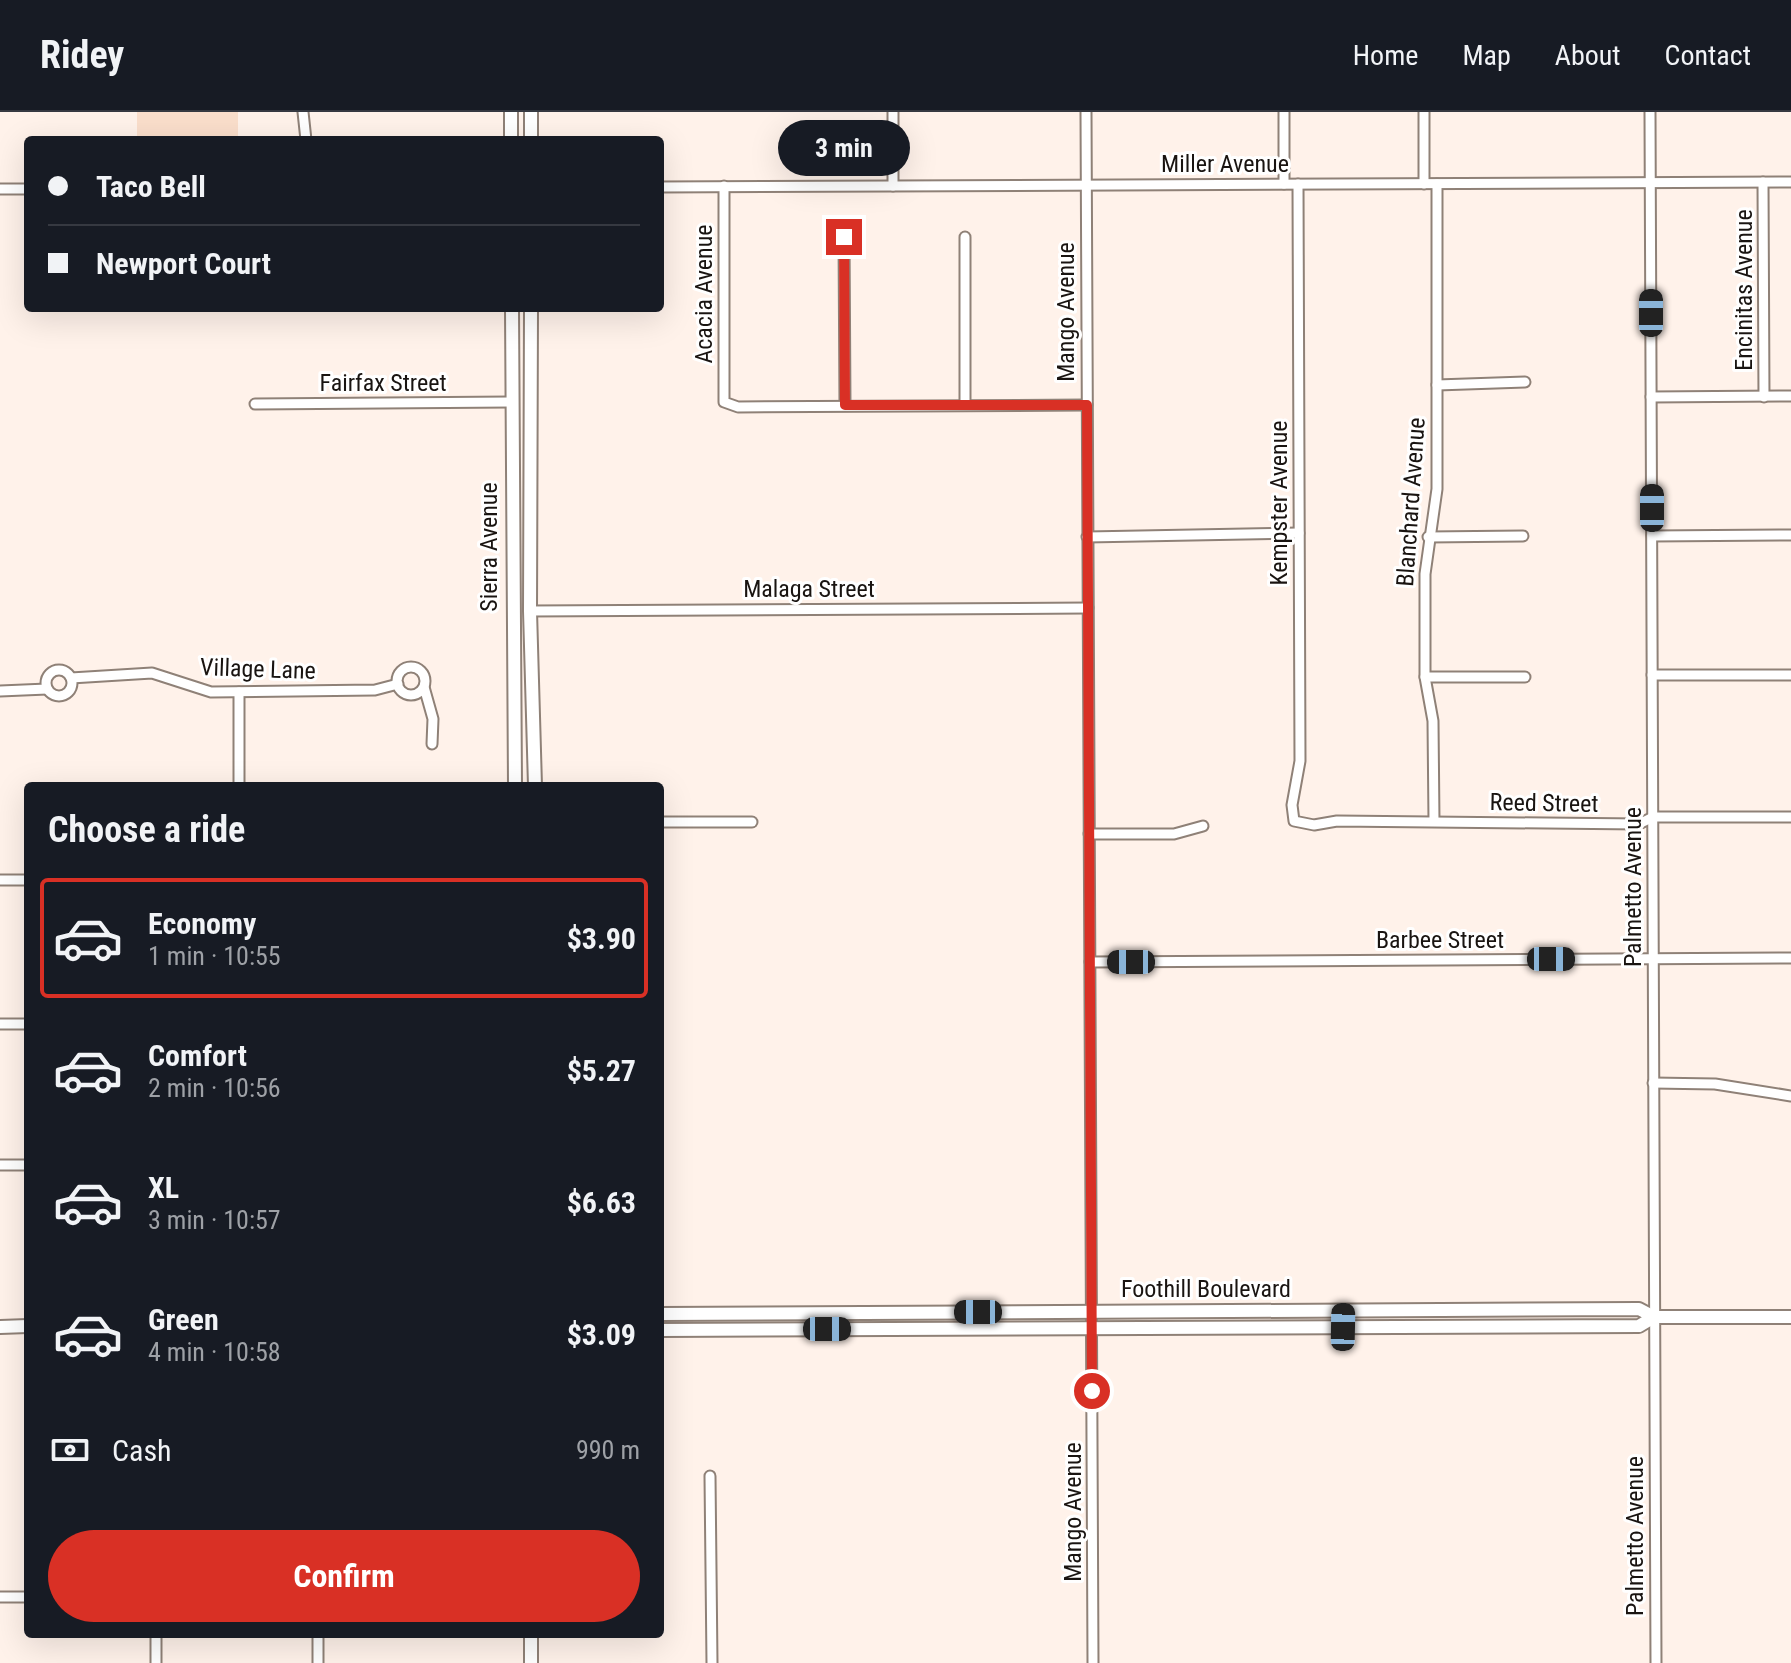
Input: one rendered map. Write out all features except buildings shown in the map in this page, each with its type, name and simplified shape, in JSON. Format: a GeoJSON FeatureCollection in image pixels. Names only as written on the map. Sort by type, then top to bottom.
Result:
{"type":"FeatureCollection","features":[{"type":"Feature","properties":{"kind":"main road"},"geometry":{"type":"LineString","coordinates":[[511,112],[511,136]]}},
{"type":"Feature","properties":{"kind":"main road"},"geometry":{"type":"LineString","coordinates":[[531,112],[531,136]]}},
{"type":"Feature","properties":{"kind":"main road","name":"Sierra Avenue"},"geometry":{"type":"LineString","coordinates":[[512,312],[515,782]]}},
{"type":"Feature","properties":{"kind":"main road","name":"Sierra Avenue"},"geometry":{"type":"LineString","coordinates":[[531,312],[530,611],[535,782]]}},
{"type":"Feature","properties":{"kind":"main road","name":"Foothill Boulevard"},"geometry":{"type":"LineString","coordinates":[[664,1314],[1639,1309],[1654,1317],[1791,1317]]}},
{"type":"Feature","properties":{"kind":"main road"},"geometry":{"type":"LineString","coordinates":[[1343,1327],[1344,1310]]}},
{"type":"Feature","properties":{"kind":"main road","name":"Foothill Boulevard"},"geometry":{"type":"LineString","coordinates":[[1092,1328],[1639,1326],[1654,1317]]}},
{"type":"Feature","properties":{"kind":"main road"},"geometry":{"type":"LineString","coordinates":[[0,1327],[24,1326]]}},
{"type":"Feature","properties":{"kind":"main road"},"geometry":{"type":"LineString","coordinates":[[664,1330],[1092,1328]]}},
{"type":"Feature","properties":{"kind":"main road"},"geometry":{"type":"LineString","coordinates":[[531,1638],[531,1663]]}},
{"type":"Feature","properties":{"kind":"street"},"geometry":{"type":"LineString","coordinates":[[303,112],[306,136]]}},
{"type":"Feature","properties":{"kind":"street"},"geometry":{"type":"LineString","coordinates":[[893,112],[893,186]]}},
{"type":"Feature","properties":{"kind":"street","name":"Mango Avenue"},"geometry":{"type":"LineString","coordinates":[[1086,112],[1093,1663]]}},
{"type":"Feature","properties":{"kind":"street"},"geometry":{"type":"LineString","coordinates":[[1284,112],[1284,184]]}},
{"type":"Feature","properties":{"kind":"street"},"geometry":{"type":"LineString","coordinates":[[1424,112],[1424,184]]}},
{"type":"Feature","properties":{"kind":"street","name":"Palmetto Avenue"},"geometry":{"type":"LineString","coordinates":[[1650,112],[1656,1663]]}},
{"type":"Feature","properties":{"kind":"street","name":"Encinitas Avenue"},"geometry":{"type":"LineString","coordinates":[[1763,182],[1764,397]]}},
{"type":"Feature","properties":{"kind":"street","name":"Miller Avenue"},"geometry":{"type":"LineString","coordinates":[[664,187],[1791,182]]}},
{"type":"Feature","properties":{"kind":"street","name":"Kempster Avenue"},"geometry":{"type":"LineString","coordinates":[[1294,821],[1292,805],[1300,761],[1298,184]]}},
{"type":"Feature","properties":{"kind":"street","name":"Blanchard Avenue"},"geometry":{"type":"LineString","coordinates":[[1434,821],[1434,730],[1425,677],[1428,537],[1437,489],[1437,184]]}},
{"type":"Feature","properties":{"kind":"street","name":"Acacia Avenue"},"geometry":{"type":"LineString","coordinates":[[724,186],[724,402],[738,407],[845,405]]}},
{"type":"Feature","properties":{"kind":"street"},"geometry":{"type":"LineString","coordinates":[[0,189],[24,189]]}},
{"type":"Feature","properties":{"kind":"street"},"geometry":{"type":"LineString","coordinates":[[844,237],[845,405],[1087,405]]}},
{"type":"Feature","properties":{"kind":"street"},"geometry":{"type":"LineString","coordinates":[[965,237],[965,405]]}},
{"type":"Feature","properties":{"kind":"street"},"geometry":{"type":"LineString","coordinates":[[1437,385],[1525,382]]}},
{"type":"Feature","properties":{"kind":"street"},"geometry":{"type":"LineString","coordinates":[[1651,397],[1791,396]]}},
{"type":"Feature","properties":{"kind":"street","name":"Fairfax Street"},"geometry":{"type":"LineString","coordinates":[[255,404],[512,402]]}},
{"type":"Feature","properties":{"kind":"street"},"geometry":{"type":"LineString","coordinates":[[1087,537],[1299,533]]}},
{"type":"Feature","properties":{"kind":"street"},"geometry":{"type":"LineString","coordinates":[[1652,536],[1791,535]]}},
{"type":"Feature","properties":{"kind":"street"},"geometry":{"type":"LineString","coordinates":[[1428,537],[1523,536]]}},
{"type":"Feature","properties":{"kind":"street","name":"Malaga Street"},"geometry":{"type":"LineString","coordinates":[[530,611],[1088,608]]}},
{"type":"Feature","properties":{"kind":"street"},"geometry":{"type":"LineString","coordinates":[[424,687],[410,695],[398,684],[401,672],[413,667],[423,674],[433,719],[432,744]]}},
{"type":"Feature","properties":{"kind":"street"},"geometry":{"type":"LineString","coordinates":[[0,691],[47,689],[54,695],[66,694],[71,678],[62,670],[55,670],[46,678],[47,689]]}},
{"type":"Feature","properties":{"kind":"street","name":"Village Lane"},"geometry":{"type":"LineString","coordinates":[[71,678],[152,673],[191,689],[239,692],[375,690],[398,684]]}},
{"type":"Feature","properties":{"kind":"street"},"geometry":{"type":"LineString","coordinates":[[1652,675],[1791,675]]}},
{"type":"Feature","properties":{"kind":"street"},"geometry":{"type":"LineString","coordinates":[[1425,677],[1525,677]]}},
{"type":"Feature","properties":{"kind":"street"},"geometry":{"type":"LineString","coordinates":[[239,692],[239,782]]}},
{"type":"Feature","properties":{"kind":"street","name":"Reed Street"},"geometry":{"type":"LineString","coordinates":[[1294,821],[1314,825],[1337,821],[1639,824],[1653,817],[1791,817]]}},
{"type":"Feature","properties":{"kind":"street"},"geometry":{"type":"LineString","coordinates":[[664,822],[752,822]]}},
{"type":"Feature","properties":{"kind":"street"},"geometry":{"type":"LineString","coordinates":[[1089,834],[1174,834],[1203,826]]}},
{"type":"Feature","properties":{"kind":"street"},"geometry":{"type":"LineString","coordinates":[[0,880],[24,880]]}},
{"type":"Feature","properties":{"kind":"street","name":"Barbee Street"},"geometry":{"type":"LineString","coordinates":[[1090,962],[1791,958]]}},
{"type":"Feature","properties":{"kind":"street"},"geometry":{"type":"LineString","coordinates":[[0,1024],[24,1024]]}},
{"type":"Feature","properties":{"kind":"street"},"geometry":{"type":"LineString","coordinates":[[1653,1083],[1715,1084],[1791,1096]]}},
{"type":"Feature","properties":{"kind":"street"},"geometry":{"type":"LineString","coordinates":[[0,1165],[24,1165]]}},
{"type":"Feature","properties":{"kind":"street"},"geometry":{"type":"LineString","coordinates":[[710,1476],[712,1663]]}},
{"type":"Feature","properties":{"kind":"street"},"geometry":{"type":"LineString","coordinates":[[0,1597],[24,1597]]}},
{"type":"Feature","properties":{"kind":"street"},"geometry":{"type":"LineString","coordinates":[[156,1638],[156,1663]]}},
{"type":"Feature","properties":{"kind":"street"},"geometry":{"type":"LineString","coordinates":[[318,1638],[318,1663]]}},
{"type":"Feature","properties":{"kind":"shaded area"},"geometry":{"type":"Polygon","coordinates":[[[137,112],[238,112],[238,136],[137,136],[137,112]]]}},
{"type":"Feature","properties":{"kind":"route"},"geometry":{"type":"LineString","coordinates":[[844,237],[845,405],[1087,405],[1092,1391]]}}]}
